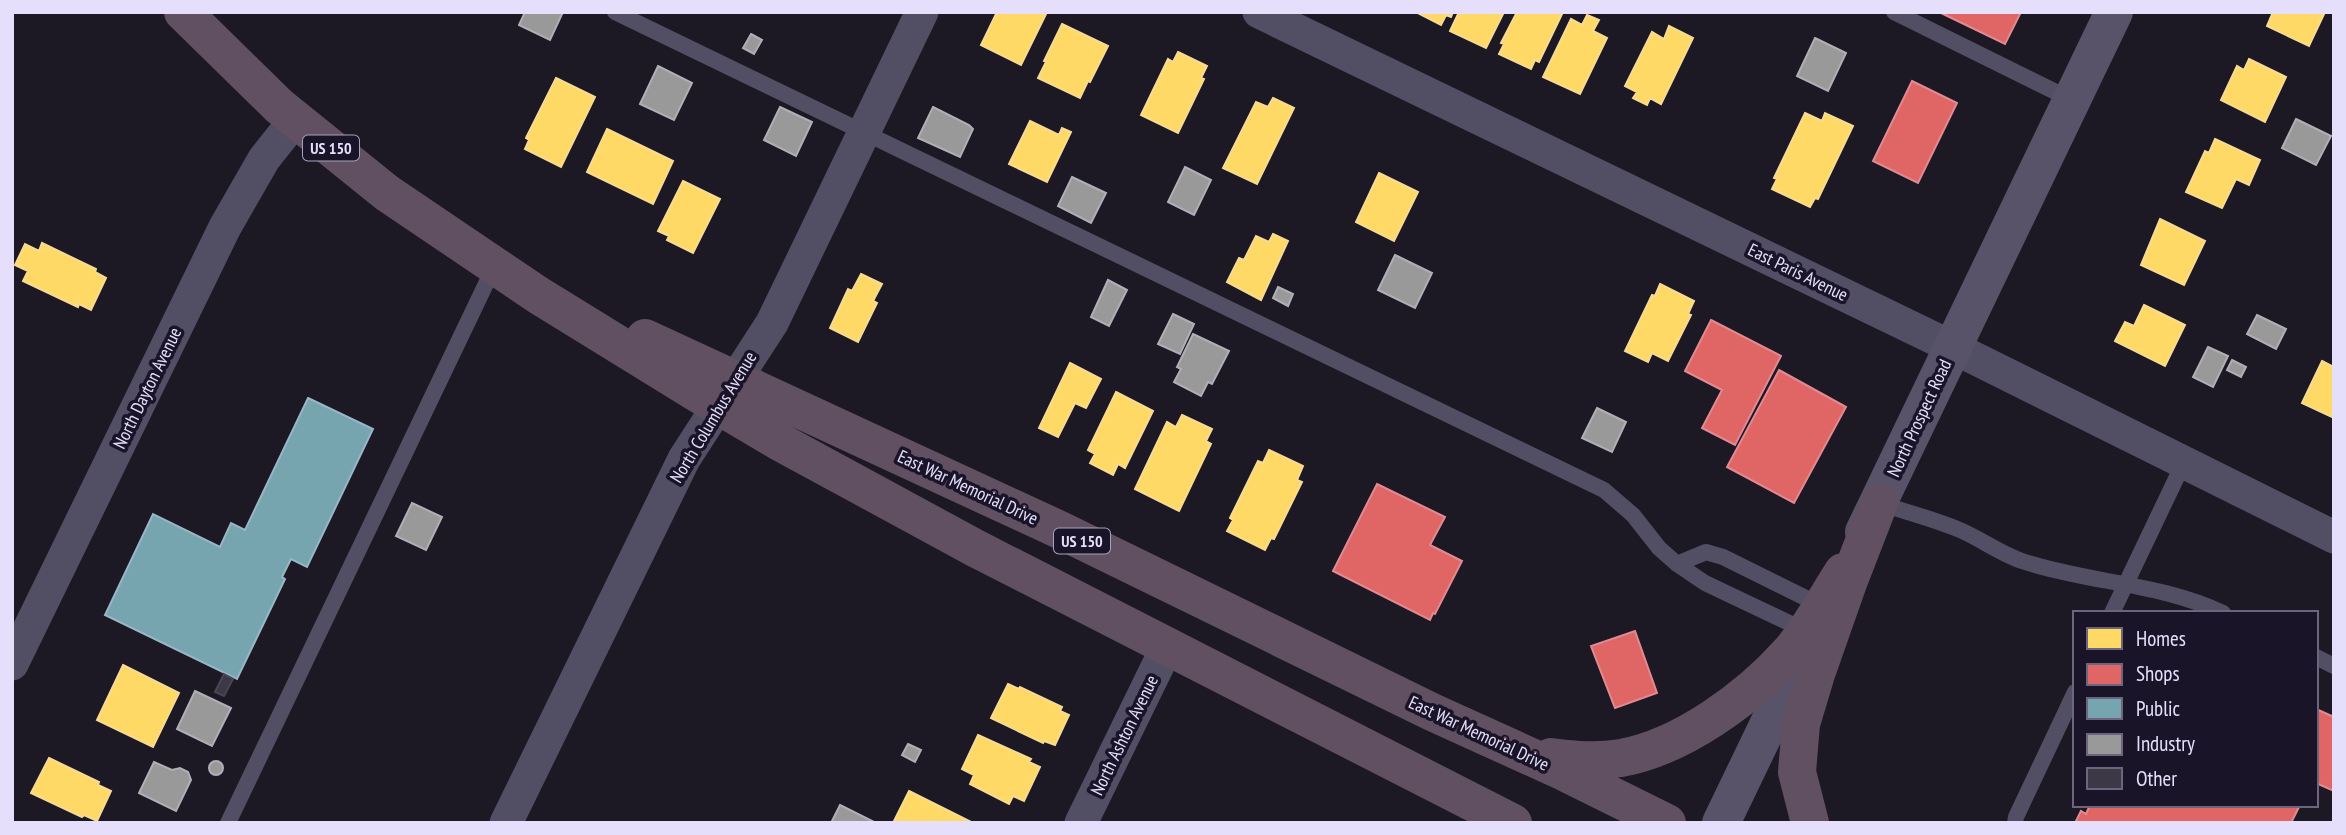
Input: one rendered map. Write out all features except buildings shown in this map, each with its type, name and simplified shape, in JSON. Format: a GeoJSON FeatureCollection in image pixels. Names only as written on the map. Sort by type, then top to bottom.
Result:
{"type":"FeatureCollection","features":[{"type":"Feature","properties":{"kind":"highway","name":"East War Memorial Drive"},"geometry":{"type":"LineString","coordinates":[[183,12],[216,47],[295,120],[397,200],[538,295],[726,392],[1060,530],[1667,823]]}},
{"type":"Feature","properties":{"kind":"highway","name":"East War Memorial Drive"},"geometry":{"type":"LineString","coordinates":[[726,392],[778,441],[975,548],[1511,822]]}},
{"type":"Feature","properties":{"kind":"highway"},"geometry":{"type":"LineString","coordinates":[[1810,823],[1797,772],[1801,723],[1847,583],[1879,503]]}},
{"type":"Feature","properties":{"kind":"highway"},"geometry":{"type":"LineString","coordinates":[[1467,728],[1549,757],[1593,761],[1630,756],[1669,741],[1720,714],[1774,669],[1813,624],[1843,572]]}},
{"type":"Feature","properties":{"kind":"main road","name":"North Prospect Road"},"geometry":{"type":"LineString","coordinates":[[1843,572],[1879,503],[2114,12]]}},
{"type":"Feature","properties":{"kind":"main road"},"geometry":{"type":"LineString","coordinates":[[1721,823],[1813,624]]}},
{"type":"Feature","properties":{"kind":"street","name":"North Columbus Avenue"},"geometry":{"type":"LineString","coordinates":[[506,823],[678,470],[776,315],[922,12]]}},
{"type":"Feature","properties":{"kind":"street","name":"East Paris Avenue"},"geometry":{"type":"LineString","coordinates":[[1259,12],[1952,347],[2334,537]]}},
{"type":"Feature","properties":{"kind":"street","name":"North Dayton Avenue"},"geometry":{"type":"LineString","coordinates":[[12,664],[225,227],[264,159],[295,120]]}},
{"type":"Feature","properties":{"kind":"street","name":"North Ashton Avenue"},"geometry":{"type":"LineString","coordinates":[[1081,823],[1167,647]]}},
{"type":"Feature","properties":{"kind":"lane"},"geometry":{"type":"LineString","coordinates":[[615,12],[1604,491],[1633,515],[1659,548],[1705,583],[1813,624]]}},
{"type":"Feature","properties":{"kind":"lane"},"geometry":{"type":"LineString","coordinates":[[1894,12],[2072,100]]}},
{"type":"Feature","properties":{"kind":"lane"},"geometry":{"type":"LineString","coordinates":[[228,823],[495,264]]}},
{"type":"Feature","properties":{"kind":"lane"},"geometry":{"type":"LineString","coordinates":[[2113,611],[2184,462]]}},
{"type":"Feature","properties":{"kind":"lane"},"geometry":{"type":"LineString","coordinates":[[1879,503],[1961,530],[2020,561],[2196,600],[2219,611]]}},
{"type":"Feature","properties":{"kind":"lane"},"geometry":{"type":"LineString","coordinates":[[1677,564],[1706,552],[1723,557],[1813,624]]}},
{"type":"Feature","properties":{"kind":"lane"},"geometry":{"type":"LineString","coordinates":[[2318,658],[2334,666]]}},
{"type":"Feature","properties":{"kind":"lane"},"geometry":{"type":"LineString","coordinates":[[2015,823],[2073,696]]}}]}
